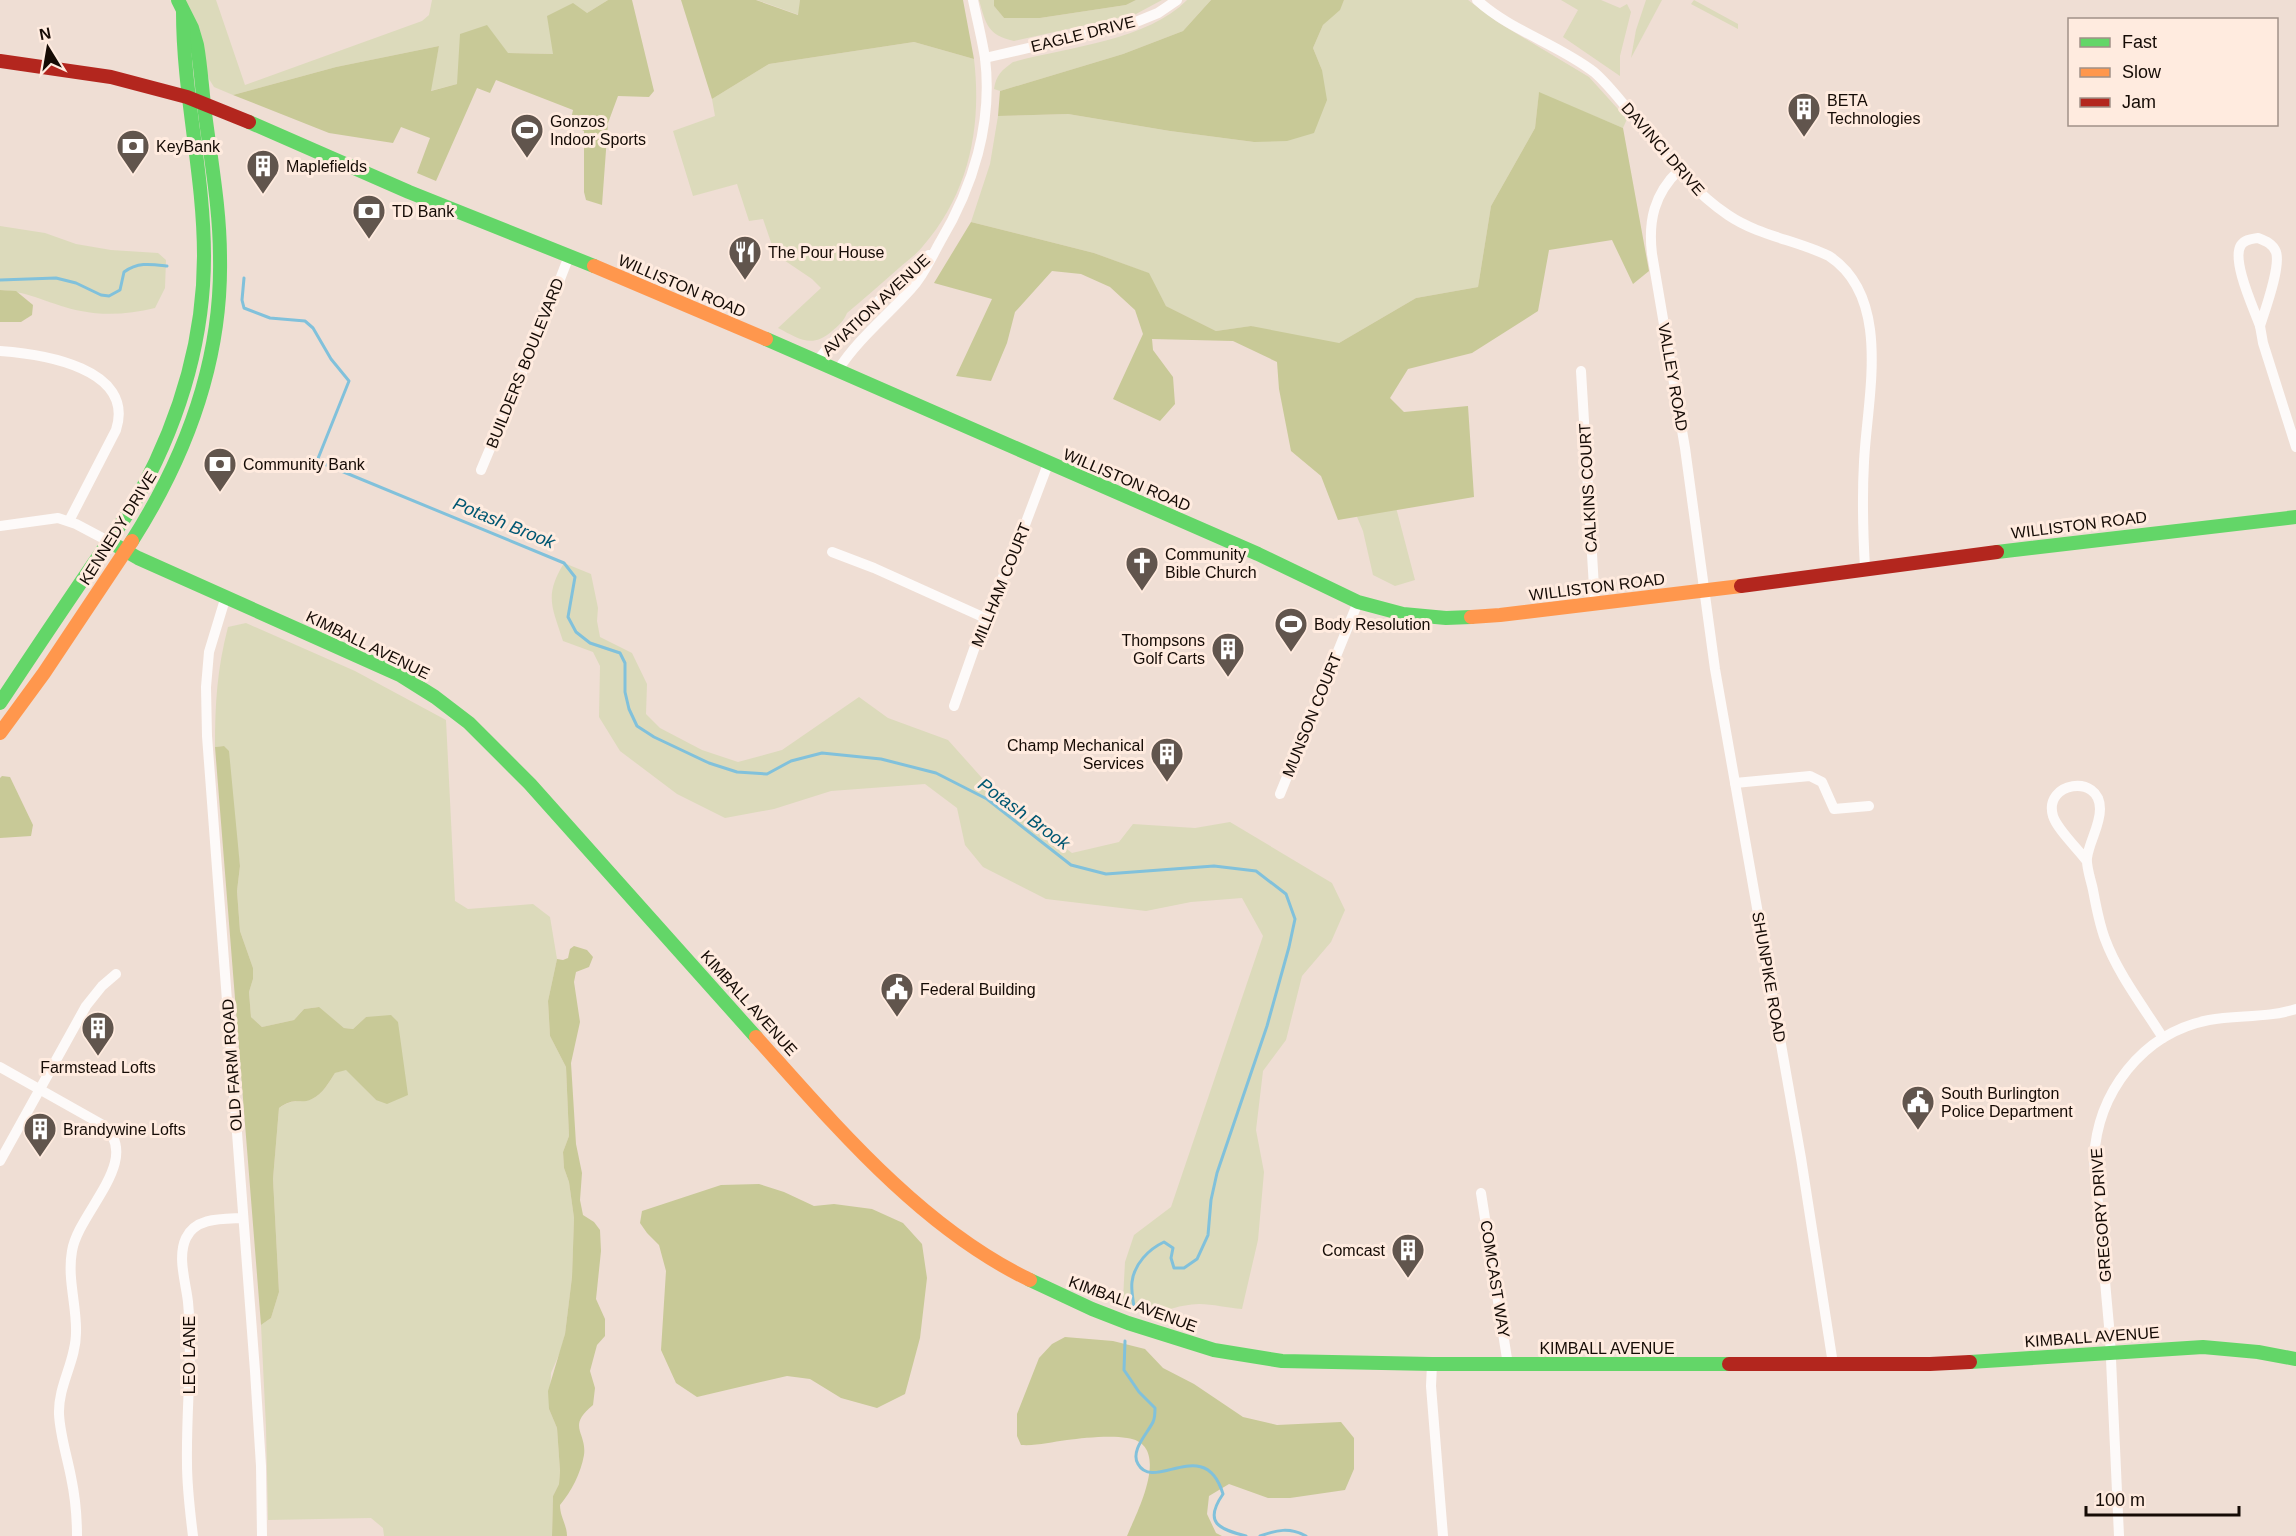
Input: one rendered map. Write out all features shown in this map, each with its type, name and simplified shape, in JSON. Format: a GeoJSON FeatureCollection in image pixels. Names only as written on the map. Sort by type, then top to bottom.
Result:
{"type":"FeatureCollection","features":[{"type":"Feature","properties":{"kind":"main road","name":"KENNEDY DRIVE"},"geometry":{"type":"LineString","coordinates":[[0,703],[110,542],[156,465],[187,382],[197,345],[203,297],[202,219],[199,179],[187,97],[180,5]]}},
{"type":"Feature","properties":{"kind":"main road","name":"KENNEDY DRIVE"},"geometry":{"type":"LineString","coordinates":[[0,733],[126,551],[160,495],[193,423],[212,354],[220,282],[218,205],[198,45],[180,5]]}},
{"type":"Feature","properties":{"kind":"main road","name":"WILLISTON ROAD"},"geometry":{"type":"LineString","coordinates":[[0,61],[111,77],[204,103],[409,192],[569,256],[838,370],[1048,464],[1258,554],[1358,602],[1403,614],[1446,618],[1500,615],[1704,591],[1865,568],[2296,517]]}},
{"type":"Feature","properties":{"kind":"main road"},"geometry":{"type":"LineString","coordinates":[[202,219],[219,234]]}},
{"type":"Feature","properties":{"kind":"main road","name":"KIMBALL AVENUE"},"geometry":{"type":"LineString","coordinates":[[110,542],[400,675],[435,697],[469,723],[530,784],[855,1145],[918,1204],[985,1254],[1020,1275],[1092,1309],[1128,1323],[1214,1350],[1282,1361],[1508,1365],[1962,1363],[2216,1347],[2296,1359]]}},
{"type":"Feature","properties":{"kind":"street","name":"AVIATION AVENUE"},"geometry":{"type":"LineString","coordinates":[[838,370],[860,340],[924,273],[958,211],[974,170],[985,113],[985,57],[973,0]]}},
{"type":"Feature","properties":{"kind":"street","name":"EAGLE DRIVE"},"geometry":{"type":"LineString","coordinates":[[985,57],[1131,24],[1158,13],[1177,0]]}},
{"type":"Feature","properties":{"kind":"street","name":"DAVINCI DRIVE"},"geometry":{"type":"LineString","coordinates":[[1477,0],[1593,71],[1679,170],[1704,196],[1727,215],[1758,231],[1829,256],[1846,269],[1859,288],[1867,310],[1870,344],[1863,482],[1865,568]]}},
{"type":"Feature","properties":{"kind":"street","name":"VALLEY ROAD"},"geometry":{"type":"LineString","coordinates":[[1679,170],[1669,180],[1657,200],[1652,213],[1650,239],[1685,448],[1704,591]]}},
{"type":"Feature","properties":{"kind":"street"},"geometry":{"type":"LineString","coordinates":[[2260,326],[2278,262],[2276,251],[2268,242],[2258,238],[2249,239],[2242,244],[2238,254],[2240,268],[2296,447]]}},
{"type":"Feature","properties":{"kind":"street","name":"AVIATION AVENUE"},"geometry":{"type":"LineString","coordinates":[[817,361],[833,342],[936,249]]}},
{"type":"Feature","properties":{"kind":"street","name":"BUILDERS BOULEVARD"},"geometry":{"type":"LineString","coordinates":[[481,470],[569,256]]}},
{"type":"Feature","properties":{"kind":"street"},"geometry":{"type":"LineString","coordinates":[[0,351],[26,353],[70,364],[100,379],[117,398],[120,414],[116,430],[69,521]]}},
{"type":"Feature","properties":{"kind":"street","name":"CALKINS COURT"},"geometry":{"type":"LineString","coordinates":[[1581,371],[1595,604]]}},
{"type":"Feature","properties":{"kind":"street","name":"MILLHAM COURT"},"geometry":{"type":"LineString","coordinates":[[954,706],[985,618],[1020,538],[1048,464]]}},
{"type":"Feature","properties":{"kind":"street"},"geometry":{"type":"LineString","coordinates":[[0,526],[58,518],[69,521],[110,542]]}},
{"type":"Feature","properties":{"kind":"street"},"geometry":{"type":"LineString","coordinates":[[832,552],[874,568],[985,618]]}},
{"type":"Feature","properties":{"kind":"street","name":"SHUNPIKE ROAD"},"geometry":{"type":"LineString","coordinates":[[1704,591],[1715,669],[1801,1158],[1833,1364]]}},
{"type":"Feature","properties":{"kind":"street","name":"OLD FARM ROAD"},"geometry":{"type":"LineString","coordinates":[[226,596],[209,652],[206,687],[207,736],[260,1454],[262,1536]]}},
{"type":"Feature","properties":{"kind":"street","name":"MUNSON COURT"},"geometry":{"type":"LineString","coordinates":[[1280,794],[1358,602]]}},
{"type":"Feature","properties":{"kind":"street"},"geometry":{"type":"LineString","coordinates":[[1735,783],[1810,776],[1819,779],[1834,809],[1869,806]]}},
{"type":"Feature","properties":{"kind":"street"},"geometry":{"type":"LineString","coordinates":[[2086,860],[2100,812],[2099,802],[2091,790],[2081,785],[2072,785],[2062,789],[2055,796],[2052,811],[2055,820],[2086,860],[2098,914],[2108,945],[2163,1038]]}},
{"type":"Feature","properties":{"kind":"street"},"geometry":{"type":"LineString","coordinates":[[0,1161],[86,1006],[102,986],[116,974]]}},
{"type":"Feature","properties":{"kind":"street","name":"GREGORY DRIVE"},"geometry":{"type":"LineString","coordinates":[[2118,1536],[2111,1352],[2094,1159],[2096,1135],[2102,1113],[2116,1084],[2143,1053],[2163,1038],[2206,1021],[2259,1016],[2296,1009]]}},
{"type":"Feature","properties":{"kind":"street"},"geometry":{"type":"LineString","coordinates":[[0,1067],[103,1125],[114,1136],[117,1148],[114,1168],[77,1234],[71,1259],[76,1343],[61,1391],[59,1413],[74,1490],[77,1536]]}},
{"type":"Feature","properties":{"kind":"street","name":"COMCAST WAY"},"geometry":{"type":"LineString","coordinates":[[1481,1193],[1508,1365]]}},
{"type":"Feature","properties":{"kind":"street","name":"LEO LANE"},"geometry":{"type":"LineString","coordinates":[[193,1536],[187,1462],[189,1308],[183,1246],[190,1231],[203,1223],[243,1218]]}},
{"type":"Feature","properties":{"kind":"street"},"geometry":{"type":"LineString","coordinates":[[1432,1364],[1431,1386],[1443,1536]]}},
{"type":"Feature","properties":{"kind":"shaded area"},"geometry":{"type":"Polygon","coordinates":[[[185,0],[216,0],[245,85],[422,21],[429,15],[432,0],[608,0],[587,13],[554,54],[508,53],[457,84],[430,91],[439,46],[336,67],[233,95],[214,87],[209,79],[185,0]]]}},
{"type":"Feature","properties":{"kind":"shaded area"},"geometry":{"type":"Polygon","coordinates":[[[757,0],[800,0],[799,15],[757,0]]]}},
{"type":"Feature","properties":{"kind":"shaded area"},"geometry":{"type":"Polygon","coordinates":[[[979,0],[994,0],[994,6],[1004,18],[1040,18],[1126,5],[1136,0],[1162,0],[1136,14],[1014,41],[993,32],[986,22],[979,0]]]}},
{"type":"Feature","properties":{"kind":"shaded area"},"geometry":{"type":"Polygon","coordinates":[[[1187,0],[1211,0],[1183,31],[1123,54],[1000,91],[994,89],[1000,73],[1013,62],[1129,34],[1170,14],[1187,0]]]}},
{"type":"Feature","properties":{"kind":"shaded area"},"geometry":{"type":"Polygon","coordinates":[[[1344,0],[1468,0],[1499,23],[1589,77],[1627,119],[1623,128],[1539,93],[1535,128],[1491,206],[1478,287],[1416,298],[1339,343],[1393,496],[1415,580],[1395,586],[1373,575],[1363,531],[1299,363],[1252,326],[1216,331],[1166,306],[1148,273],[1094,253],[971,222],[990,164],[998,116],[1068,114],[1254,142],[1322,70],[1313,48],[1323,25],[1339,10],[1344,0]]]}},
{"type":"Feature","properties":{"kind":"shaded area"},"geometry":{"type":"Polygon","coordinates":[[[1561,0],[1601,0],[1620,8],[1627,4],[1631,12],[1620,56],[1620,76],[1563,37],[1578,10],[1561,0]]]}},
{"type":"Feature","properties":{"kind":"shaded area"},"geometry":{"type":"Polygon","coordinates":[[[1646,0],[1662,0],[1631,58],[1636,30],[1646,0]]]}},
{"type":"Feature","properties":{"kind":"shaded area"},"geometry":{"type":"Polygon","coordinates":[[[1694,0],[1738,24],[1738,29],[1691,4],[1694,0]]]}},
{"type":"Feature","properties":{"kind":"shaded area"},"geometry":{"type":"Polygon","coordinates":[[[914,42],[974,59],[976,109],[974,134],[961,181],[939,226],[918,252],[847,313],[831,332],[817,340],[798,338],[778,328],[821,288],[812,279],[775,254],[763,219],[749,221],[737,184],[693,196],[673,131],[715,116],[712,99],[769,64],[914,42]]]}},
{"type":"Feature","properties":{"kind":"shaded area"},"geometry":{"type":"Polygon","coordinates":[[[0,226],[45,233],[76,244],[111,250],[158,253],[166,260],[165,288],[155,308],[109,314],[90,313],[21,293],[0,290],[0,226]]]}},
{"type":"Feature","properties":{"kind":"shaded area"},"geometry":{"type":"Polygon","coordinates":[[[564,563],[591,574],[598,608],[597,621],[600,637],[632,653],[647,684],[646,714],[660,728],[702,750],[738,762],[782,750],[859,697],[888,718],[948,740],[982,778],[1031,822],[1072,853],[1119,842],[1133,824],[1195,828],[1230,822],[1332,883],[1345,910],[1331,942],[1302,976],[1286,1040],[1263,1071],[1256,1130],[1264,1172],[1258,1240],[1242,1309],[1199,1304],[1153,1311],[1135,1306],[1123,1299],[1125,1262],[1134,1235],[1171,1207],[1263,936],[1242,898],[1191,902],[1146,911],[1046,899],[983,867],[965,845],[957,808],[925,784],[831,791],[774,809],[725,818],[677,794],[620,751],[599,717],[600,666],[593,652],[563,641],[553,610],[554,584],[564,563]]]}},
{"type":"Feature","properties":{"kind":"shaded area"},"geometry":{"type":"Polygon","coordinates":[[[246,623],[355,671],[446,720],[455,901],[468,909],[533,904],[550,917],[557,959],[548,1001],[550,1036],[566,1067],[569,1136],[563,1152],[574,1218],[572,1277],[565,1334],[551,1373],[549,1409],[557,1428],[560,1471],[559,1484],[553,1496],[552,1536],[384,1536],[383,1528],[371,1518],[268,1520],[261,1325],[271,1318],[279,1292],[273,1179],[279,1108],[289,1103],[316,1097],[335,1073],[346,1069],[376,1100],[366,1017],[353,1029],[344,1028],[318,1007],[304,1009],[294,1020],[262,1027],[251,1017],[249,992],[253,979],[253,968],[240,931],[237,891],[240,866],[224,746],[215,747],[217,687],[228,627],[246,623]]]}},
{"type":"Feature","properties":{"kind":"green space"},"geometry":{"type":"Polygon","coordinates":[[[608,0],[632,0],[654,91],[649,97],[618,96],[608,123],[602,205],[586,200],[584,131],[570,124],[573,110],[496,80],[490,93],[477,88],[436,181],[417,173],[430,138],[401,127],[393,143],[329,133],[233,95],[336,67],[439,46],[431,91],[457,84],[460,34],[487,25],[508,53],[553,54],[547,16],[573,3],[587,13],[608,0]]]}},
{"type":"Feature","properties":{"kind":"green space"},"geometry":{"type":"Polygon","coordinates":[[[681,0],[756,0],[798,15],[800,0],[963,0],[974,59],[914,42],[769,64],[712,99],[681,0]]]}},
{"type":"Feature","properties":{"kind":"green space"},"geometry":{"type":"Polygon","coordinates":[[[994,0],[1136,0],[1126,5],[1040,18],[1004,18],[994,6],[994,0]]]}},
{"type":"Feature","properties":{"kind":"green space"},"geometry":{"type":"Polygon","coordinates":[[[1211,0],[1344,0],[1340,10],[1323,25],[1313,48],[1322,70],[1327,100],[1314,133],[1287,141],[1254,142],[1068,114],[998,116],[1000,91],[1123,54],[1183,31],[1211,0]]]}},
{"type":"Feature","properties":{"kind":"green space"},"geometry":{"type":"Polygon","coordinates":[[[1539,92],[1623,128],[1649,271],[1633,284],[1612,240],[1549,250],[1538,311],[1472,353],[1408,369],[1390,398],[1404,412],[1468,406],[1474,497],[1338,520],[1321,476],[1291,451],[1279,389],[1277,362],[1233,341],[1152,339],[1153,350],[1173,377],[1175,404],[1160,421],[1113,399],[1143,334],[1135,310],[1110,287],[1081,274],[1052,271],[1015,312],[1007,343],[991,381],[956,376],[992,299],[934,283],[971,222],[1094,253],[1149,273],[1166,306],[1216,331],[1251,326],[1339,343],[1416,298],[1478,287],[1491,206],[1535,128],[1539,92]]]}},
{"type":"Feature","properties":{"kind":"green space"},"geometry":{"type":"Polygon","coordinates":[[[0,290],[16,291],[33,305],[32,315],[21,322],[0,322],[0,290]]]}},
{"type":"Feature","properties":{"kind":"green space"},"geometry":{"type":"Polygon","coordinates":[[[224,746],[229,751],[240,866],[237,891],[240,931],[253,968],[253,979],[249,992],[251,1017],[262,1027],[294,1020],[304,1009],[319,1007],[344,1028],[353,1029],[366,1017],[391,1015],[398,1022],[408,1095],[387,1104],[376,1100],[346,1070],[335,1073],[316,1097],[308,1101],[289,1102],[279,1108],[273,1179],[279,1292],[271,1318],[261,1325],[215,747],[224,746]]]}},
{"type":"Feature","properties":{"kind":"green space"},"geometry":{"type":"Polygon","coordinates":[[[10,777],[33,825],[31,836],[0,838],[0,778],[10,777]]]}},
{"type":"Feature","properties":{"kind":"green space"},"geometry":{"type":"Polygon","coordinates":[[[574,946],[587,950],[593,957],[589,967],[576,972],[574,982],[580,1022],[571,1063],[576,1144],[582,1173],[580,1200],[583,1215],[594,1222],[600,1230],[601,1251],[596,1299],[605,1319],[605,1336],[597,1345],[590,1371],[595,1388],[593,1405],[579,1424],[584,1447],[583,1462],[575,1482],[560,1505],[567,1536],[552,1536],[553,1496],[559,1484],[560,1471],[557,1428],[549,1409],[548,1391],[565,1334],[572,1277],[574,1218],[563,1152],[569,1136],[566,1067],[550,1036],[548,1001],[557,959],[568,958],[570,949],[574,946]]]}},
{"type":"Feature","properties":{"kind":"green space"},"geometry":{"type":"Polygon","coordinates":[[[759,1184],[784,1192],[814,1206],[834,1204],[872,1209],[903,1223],[922,1244],[927,1278],[920,1338],[905,1394],[877,1408],[841,1398],[810,1379],[787,1376],[697,1397],[676,1383],[661,1350],[666,1271],[659,1245],[640,1223],[642,1211],[721,1185],[759,1184]]]}},
{"type":"Feature","properties":{"kind":"green space"},"geometry":{"type":"Polygon","coordinates":[[[1065,1337],[1113,1341],[1145,1349],[1163,1368],[1194,1384],[1243,1417],[1277,1425],[1341,1422],[1354,1438],[1354,1469],[1345,1490],[1290,1498],[1268,1498],[1229,1484],[1209,1496],[1207,1514],[1216,1533],[1222,1536],[1127,1536],[1144,1496],[1148,1480],[1150,1465],[1148,1452],[1141,1443],[1127,1438],[1105,1437],[1021,1445],[1017,1436],[1017,1414],[1039,1358],[1052,1344],[1065,1337]]]}},
{"type":"Feature","properties":{"kind":"waterway","name":"Potash Brook"},"geometry":{"type":"LineString","coordinates":[[0,280],[56,278],[109,296],[120,290],[124,272],[129,269],[144,264],[167,266]]}},
{"type":"Feature","properties":{"kind":"waterway","name":"Potash Brook"},"geometry":{"type":"LineString","coordinates":[[244,278],[242,300],[244,308],[270,318],[305,321],[313,328],[331,359],[349,381],[317,461],[564,563],[575,577],[568,617],[576,632],[590,643],[620,653],[625,663],[625,692],[629,709],[637,726],[654,737],[709,763],[737,772],[767,774],[791,761],[822,753],[881,759],[936,773],[987,799],[1071,865],[1106,874],[1214,866],[1256,871],[1286,894],[1295,919],[1289,947],[1267,1026],[1217,1173],[1211,1200],[1208,1235],[1197,1259],[1184,1268],[1174,1268],[1171,1258],[1173,1248],[1164,1242],[1148,1253],[1139,1263],[1133,1275],[1134,1307]]}},
{"type":"Feature","properties":{"kind":"waterway","name":"Potash Brook"},"geometry":{"type":"LineString","coordinates":[[1125,1341],[1124,1370],[1139,1392],[1155,1408],[1153,1422],[1136,1454],[1138,1464],[1146,1471],[1156,1472],[1180,1467],[1204,1468],[1215,1477],[1223,1494],[1214,1512],[1217,1523],[1228,1531],[1246,1536]]}},
{"type":"Feature","properties":{"kind":"waterway","name":"Potash Brook"},"geometry":{"type":"LineString","coordinates":[[1260,1536],[1283,1530],[1294,1531],[1306,1536]]}},
{"type":"Feature","properties":{"kind":"traffic: fast"},"geometry":{"type":"LineString","coordinates":[[132,541],[169,475],[197,406],[215,333],[219,296],[220,258],[215,185],[197,45],[192,28],[178,0]]}},
{"type":"Feature","properties":{"kind":"traffic: fast"},"geometry":{"type":"LineString","coordinates":[[0,703],[136,500],[167,435],[187,377],[200,317],[204,256],[201,195],[186,73],[183,12]]}},
{"type":"Feature","properties":{"kind":"traffic: fast"},"geometry":{"type":"LineString","coordinates":[[249,122],[409,192],[594,266]]}},
{"type":"Feature","properties":{"kind":"traffic: fast"},"geometry":{"type":"LineString","coordinates":[[766,339],[1258,554],[1358,602],[1403,614],[1446,618],[1471,617]]}},
{"type":"Feature","properties":{"kind":"traffic: fast"},"geometry":{"type":"LineString","coordinates":[[1997,552],[2296,517]]}},
{"type":"Feature","properties":{"kind":"traffic: fast"},"geometry":{"type":"LineString","coordinates":[[110,542],[138,558],[400,675],[435,697],[469,723],[530,784],[756,1037]]}},
{"type":"Feature","properties":{"kind":"traffic: fast"},"geometry":{"type":"LineString","coordinates":[[1030,1280],[1128,1323],[1214,1350],[1282,1361],[1432,1364],[1729,1364]]}},
{"type":"Feature","properties":{"kind":"traffic: fast"},"geometry":{"type":"LineString","coordinates":[[1970,1362],[2203,1347],[2258,1352],[2296,1359]]}},
{"type":"Feature","properties":{"kind":"traffic: slow"},"geometry":{"type":"LineString","coordinates":[[594,266],[766,339]]}},
{"type":"Feature","properties":{"kind":"traffic: slow"},"geometry":{"type":"LineString","coordinates":[[0,733],[44,673],[132,541]]}},
{"type":"Feature","properties":{"kind":"traffic: slow"},"geometry":{"type":"LineString","coordinates":[[1471,617],[1741,586]]}},
{"type":"Feature","properties":{"kind":"traffic: slow"},"geometry":{"type":"LineString","coordinates":[[756,1037],[849,1139],[916,1203],[952,1232],[990,1258],[1030,1280]]}},
{"type":"Feature","properties":{"kind":"traffic: jam"},"geometry":{"type":"LineString","coordinates":[[0,61],[111,77],[187,97],[249,122]]}},
{"type":"Feature","properties":{"kind":"traffic: jam"},"geometry":{"type":"LineString","coordinates":[[1741,586],[1997,552]]}},
{"type":"Feature","properties":{"kind":"traffic: jam"},"geometry":{"type":"LineString","coordinates":[[1729,1364],[1970,1362]]}},
{"type":"Feature","properties":{"kind":"place","name":"BETA Technologies"},"geometry":{"type":"Point","coordinates":[1804,138]}},
{"type":"Feature","properties":{"kind":"place","name":"Gonzos Indoor Sports"},"geometry":{"type":"Point","coordinates":[527,159]}},
{"type":"Feature","properties":{"kind":"place","name":"KeyBank"},"geometry":{"type":"Point","coordinates":[133,175]}},
{"type":"Feature","properties":{"kind":"place","name":"Maplefields"},"geometry":{"type":"Point","coordinates":[263,195]}},
{"type":"Feature","properties":{"kind":"place","name":"TD Bank"},"geometry":{"type":"Point","coordinates":[369,240]}},
{"type":"Feature","properties":{"kind":"place","name":"The Pour House"},"geometry":{"type":"Point","coordinates":[745,281]}},
{"type":"Feature","properties":{"kind":"place","name":"Community Bank"},"geometry":{"type":"Point","coordinates":[220,493]}},
{"type":"Feature","properties":{"kind":"place","name":"Community Bible Church"},"geometry":{"type":"Point","coordinates":[1142,592]}},
{"type":"Feature","properties":{"kind":"place","name":"Body Resolution"},"geometry":{"type":"Point","coordinates":[1291,653]}},
{"type":"Feature","properties":{"kind":"place","name":"Thompsons Golf Carts"},"geometry":{"type":"Point","coordinates":[1228,678]}},
{"type":"Feature","properties":{"kind":"place","name":"Champ Mechanical Services"},"geometry":{"type":"Point","coordinates":[1167,783]}},
{"type":"Feature","properties":{"kind":"place","name":"Federal Building"},"geometry":{"type":"Point","coordinates":[897,1018]}},
{"type":"Feature","properties":{"kind":"place","name":"Farmstead Lofts"},"geometry":{"type":"Point","coordinates":[98,1057]}},
{"type":"Feature","properties":{"kind":"place","name":"South Burlington Police Department"},"geometry":{"type":"Point","coordinates":[1918,1131]}},
{"type":"Feature","properties":{"kind":"place","name":"Brandywine Lofts"},"geometry":{"type":"Point","coordinates":[40,1158]}},
{"type":"Feature","properties":{"kind":"place","name":"Comcast"},"geometry":{"type":"Point","coordinates":[1408,1279]}}]}
